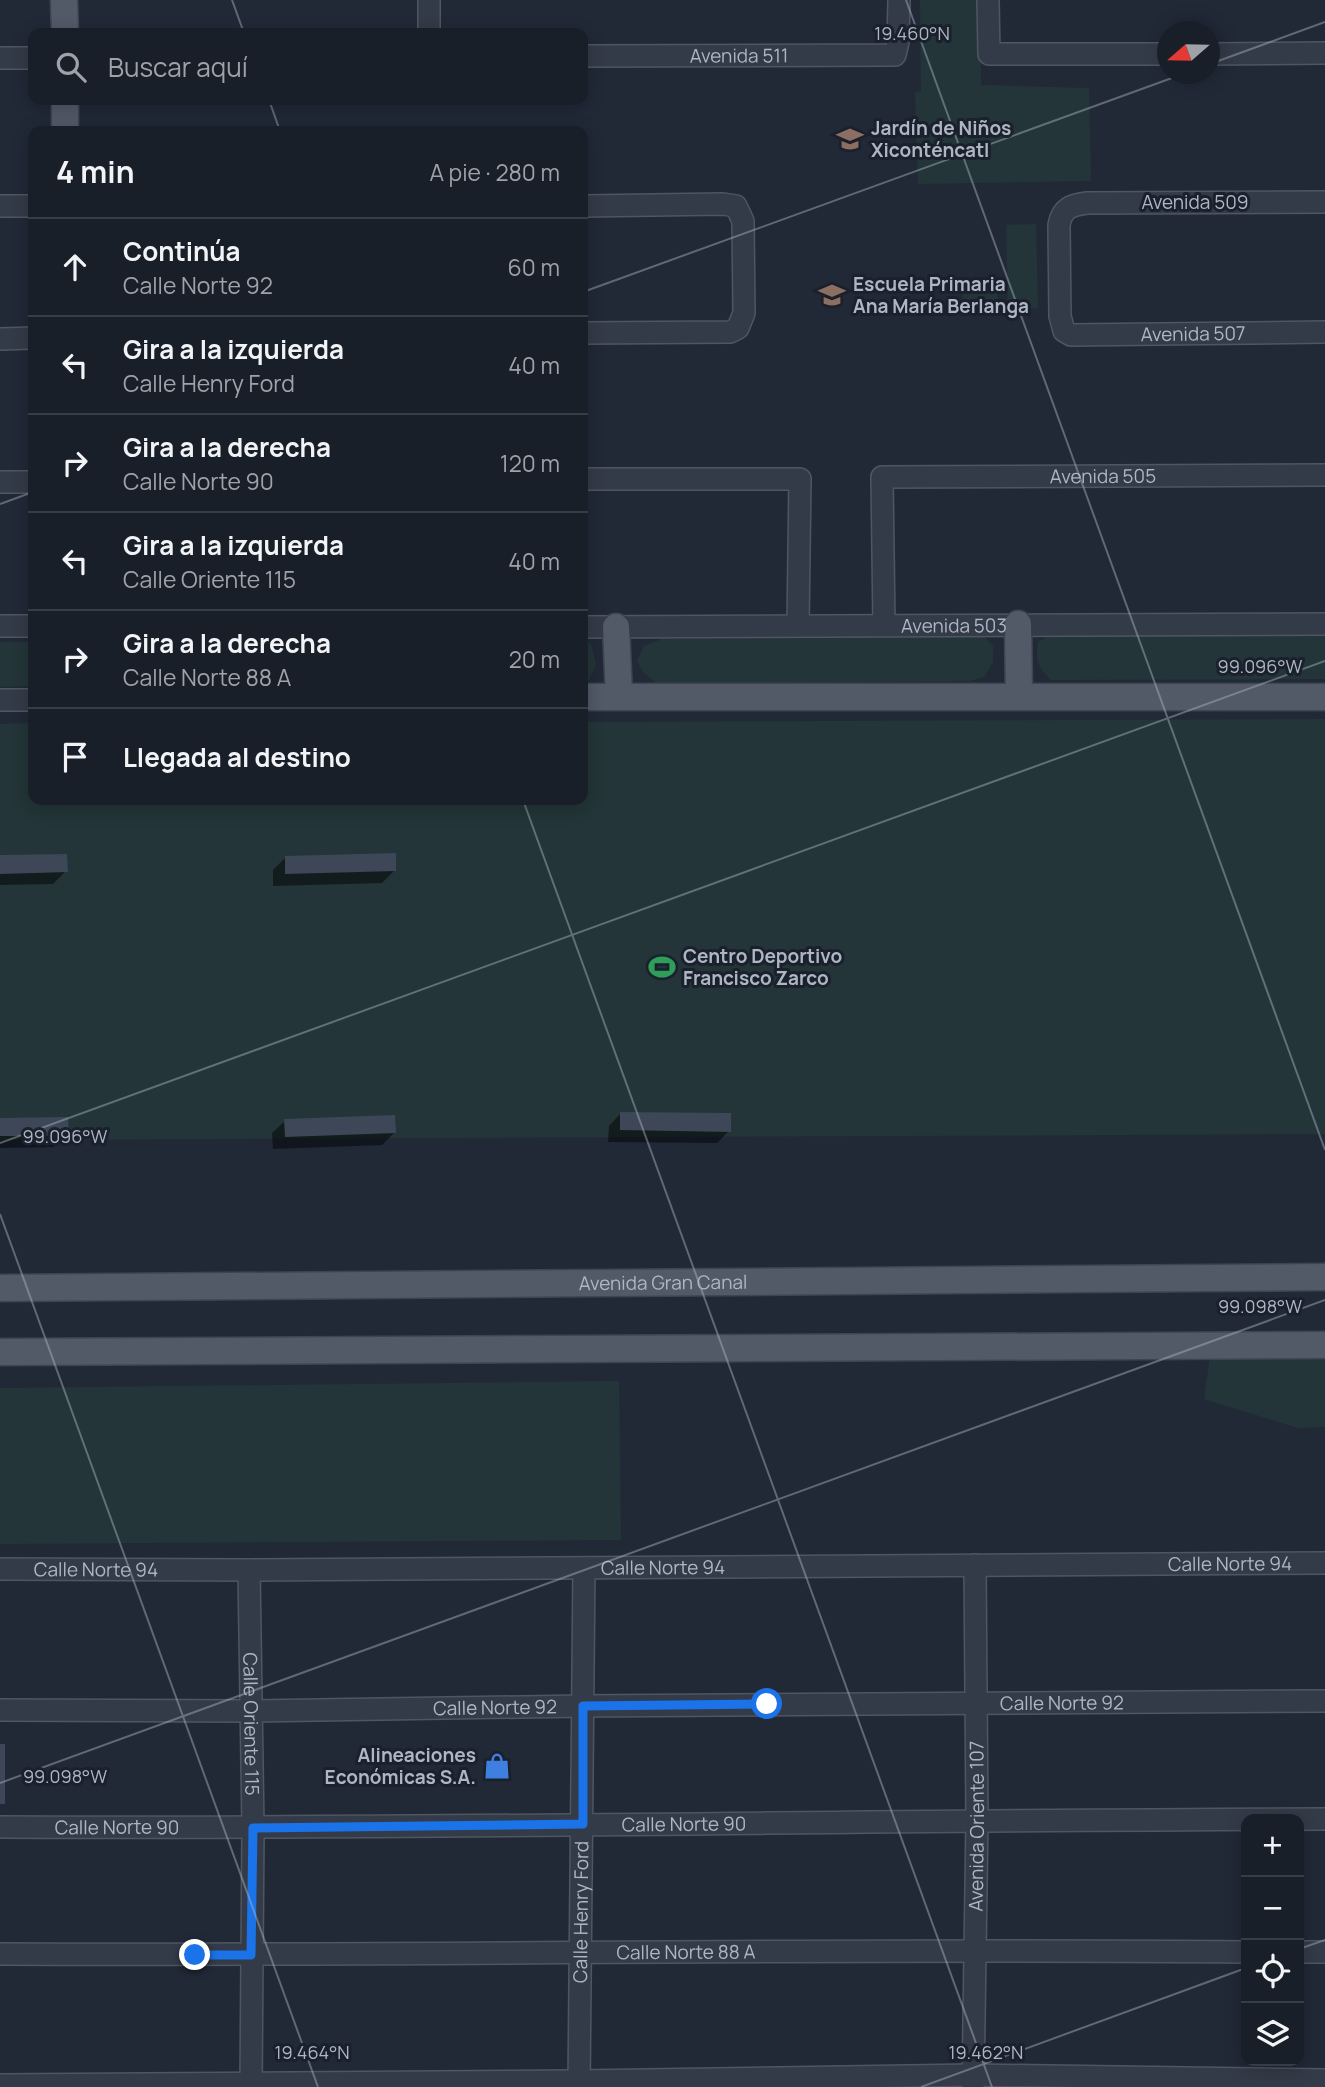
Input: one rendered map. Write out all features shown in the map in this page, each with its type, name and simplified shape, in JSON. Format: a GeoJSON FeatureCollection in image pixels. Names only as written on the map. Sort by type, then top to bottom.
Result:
{"type":"FeatureCollection","features":[{"type":"Feature","properties":{"kind":"main road"},"geometry":{"type":"LineString","coordinates":[[65,0],[65,28]]}},
{"type":"Feature","properties":{"kind":"main road"},"geometry":{"type":"LineString","coordinates":[[65,105],[65,126]]}},
{"type":"Feature","properties":{"kind":"main road"},"geometry":{"type":"LineString","coordinates":[[1018,624],[1019,696]]}},
{"type":"Feature","properties":{"kind":"main road"},"geometry":{"type":"LineString","coordinates":[[616,627],[618,696]]}},
{"type":"Feature","properties":{"kind":"main road"},"geometry":{"type":"LineString","coordinates":[[588,697],[1325,697]]}},
{"type":"Feature","properties":{"kind":"main road","name":"Avenida Gran Canal"},"geometry":{"type":"LineString","coordinates":[[0,1288],[1325,1277]]}},
{"type":"Feature","properties":{"kind":"main road"},"geometry":{"type":"LineString","coordinates":[[0,1352],[1325,1345]]}},
{"type":"Feature","properties":{"kind":"street"},"geometry":{"type":"LineString","coordinates":[[429,0],[429,28]]}},
{"type":"Feature","properties":{"kind":"street","name":"Avenida 511"},"geometry":{"type":"LineString","coordinates":[[588,56],[895,55],[899,0]]}},
{"type":"Feature","properties":{"kind":"street"},"geometry":{"type":"LineString","coordinates":[[988,0],[989,54],[1157,54]]}},
{"type":"Feature","properties":{"kind":"street"},"geometry":{"type":"LineString","coordinates":[[1220,54],[1325,53]]}},
{"type":"Feature","properties":{"kind":"street"},"geometry":{"type":"LineString","coordinates":[[0,58],[28,58]]}},
{"type":"Feature","properties":{"kind":"street","name":"Avenida 509"},"geometry":{"type":"LineString","coordinates":[[1064,331],[1060,317],[1059,225],[1060,215],[1066,208],[1087,203],[1325,202]]}},
{"type":"Feature","properties":{"kind":"street"},"geometry":{"type":"LineString","coordinates":[[0,206],[28,205]]}},
{"type":"Feature","properties":{"kind":"street"},"geometry":{"type":"LineString","coordinates":[[588,206],[736,206],[743,221],[744,313],[738,328],[721,332],[588,333]]}},
{"type":"Feature","properties":{"kind":"street","name":"Avenida 507"},"geometry":{"type":"LineString","coordinates":[[1064,331],[1079,336],[1325,332]]}},
{"type":"Feature","properties":{"kind":"street"},"geometry":{"type":"LineString","coordinates":[[0,339],[28,338]]}},
{"type":"Feature","properties":{"kind":"street","name":"Avenida 505"},"geometry":{"type":"LineString","coordinates":[[884,625],[882,477],[1325,475]]}},
{"type":"Feature","properties":{"kind":"street"},"geometry":{"type":"LineString","coordinates":[[588,480],[800,479],[798,626]]}},
{"type":"Feature","properties":{"kind":"street"},"geometry":{"type":"LineString","coordinates":[[0,482],[28,482]]}},
{"type":"Feature","properties":{"kind":"street","name":"Avenida 503"},"geometry":{"type":"LineString","coordinates":[[588,627],[1325,624]]}},
{"type":"Feature","properties":{"kind":"street"},"geometry":{"type":"LineString","coordinates":[[0,626],[28,626]]}},
{"type":"Feature","properties":{"kind":"street"},"geometry":{"type":"LineString","coordinates":[[0,700],[28,700]]}},
{"type":"Feature","properties":{"kind":"street","name":"Calle Norte 94"},"geometry":{"type":"LineString","coordinates":[[0,1569],[249,1570],[1325,1563]]}},
{"type":"Feature","properties":{"kind":"street","name":"Avenida Oriente 107"},"geometry":{"type":"LineString","coordinates":[[973,2081],[977,1819],[975,1565]]}},
{"type":"Feature","properties":{"kind":"street","name":"Calle Henry Ford"},"geometry":{"type":"LineString","coordinates":[[579,2084],[584,1568]]}},
{"type":"Feature","properties":{"kind":"street","name":"Calle Oriente 115"},"geometry":{"type":"LineString","coordinates":[[249,1570],[253,1828],[251,2085]]}},
{"type":"Feature","properties":{"kind":"street","name":"Calle Norte 92"},"geometry":{"type":"LineString","coordinates":[[0,1710],[251,1711],[1325,1701]]}},
{"type":"Feature","properties":{"kind":"street","name":"Calle Norte 90"},"geometry":{"type":"LineString","coordinates":[[0,1827],[253,1828],[977,1819],[1325,1819]]}},
{"type":"Feature","properties":{"kind":"street","name":"Calle Norte 88 A"},"geometry":{"type":"LineString","coordinates":[[0,1954],[1241,1951]]}},
{"type":"Feature","properties":{"kind":"street"},"geometry":{"type":"LineString","coordinates":[[1304,1952],[1325,1952]]}},
{"type":"Feature","properties":{"kind":"street"},"geometry":{"type":"LineString","coordinates":[[0,2085],[1325,2080]]}},
{"type":"Feature","properties":{"kind":"shaded area"},"geometry":{"type":"Polygon","coordinates":[[[920,0],[980,0],[981,85],[1089,88],[1091,181],[918,184],[915,92],[921,91],[920,0]]]}},
{"type":"Feature","properties":{"kind":"shaded area"},"geometry":{"type":"Polygon","coordinates":[[[1036,224],[1038,308],[1008,309],[1006,225],[1036,224]]]}},
{"type":"Feature","properties":{"kind":"shaded area"},"geometry":{"type":"Polygon","coordinates":[[[997,287],[998,309],[963,310],[962,288],[997,287]]]}},
{"type":"Feature","properties":{"kind":"shaded area"},"geometry":{"type":"Polygon","coordinates":[[[1052,634],[1325,635],[1325,679],[1051,680],[1040,667],[1037,654],[1038,642],[1052,634]]]}},
{"type":"Feature","properties":{"kind":"shaded area"},"geometry":{"type":"Polygon","coordinates":[[[984,636],[993,646],[993,662],[984,677],[970,681],[658,684],[643,672],[637,661],[644,646],[662,639],[984,636]]]}},
{"type":"Feature","properties":{"kind":"shaded area"},"geometry":{"type":"Polygon","coordinates":[[[0,642],[28,642],[28,686],[0,687],[0,642]]]}},
{"type":"Feature","properties":{"kind":"shaded area"},"geometry":{"type":"Polygon","coordinates":[[[588,642],[591,644],[596,664],[588,682],[588,642]]]}},
{"type":"Feature","properties":{"kind":"shaded area","name":"Centro Deportivo Francisco Zarco"},"geometry":{"type":"Polygon","coordinates":[[[1325,719],[1325,1134],[0,1140],[0,724],[28,723],[28,805],[588,805],[588,722],[1325,719]]]}},
{"type":"Feature","properties":{"kind":"shaded area"},"geometry":{"type":"Polygon","coordinates":[[[1210,1357],[1325,1357],[1325,1427],[1298,1428],[1204,1399],[1210,1357]]]}},
{"type":"Feature","properties":{"kind":"shaded area"},"geometry":{"type":"Polygon","coordinates":[[[619,1381],[621,1540],[0,1544],[0,1388],[619,1381]]]}},
{"type":"Feature","properties":{"kind":"building"},"geometry":{"type":"Polygon","coordinates":[[[396,853],[396,871],[285,874],[285,856],[396,853]]]}},
{"type":"Feature","properties":{"kind":"building"},"geometry":{"type":"Polygon","coordinates":[[[67,854],[68,872],[0,874],[0,855],[67,854]]]}},
{"type":"Feature","properties":{"kind":"building"},"geometry":{"type":"Polygon","coordinates":[[[620,1112],[731,1113],[731,1132],[620,1130],[620,1112]]]}},
{"type":"Feature","properties":{"kind":"building"},"geometry":{"type":"Polygon","coordinates":[[[395,1115],[396,1133],[285,1137],[284,1119],[395,1115]]]}},
{"type":"Feature","properties":{"kind":"building"},"geometry":{"type":"Polygon","coordinates":[[[68,1117],[69,1136],[0,1136],[0,1118],[68,1117]]]}},
{"type":"Feature","properties":{"kind":"building"},"geometry":{"type":"Polygon","coordinates":[[[0,1744],[5,1744],[5,1804],[0,1804],[0,1744]]]}},
{"type":"Feature","properties":{"kind":"place","name":"Jardín de Niños Xiconténcatl"},"geometry":{"type":"Point","coordinates":[850,139]}},
{"type":"Feature","properties":{"kind":"place","name":"Escuela Primaria Ana María Berlanga"},"geometry":{"type":"Point","coordinates":[832,295]}},
{"type":"Feature","properties":{"kind":"place","name":"Centro Deportivo Francisco Zarco"},"geometry":{"type":"Point","coordinates":[662,967]}},
{"type":"Feature","properties":{"kind":"place","name":"Alineaciones Económicas S.A."},"geometry":{"type":"Point","coordinates":[497,1766]}},
{"type":"Feature","properties":{"kind":"route"},"geometry":{"type":"LineString","coordinates":[[195,1955],[251,1955],[253,1828],[583,1824],[583,1706],[767,1704]]}}]}
